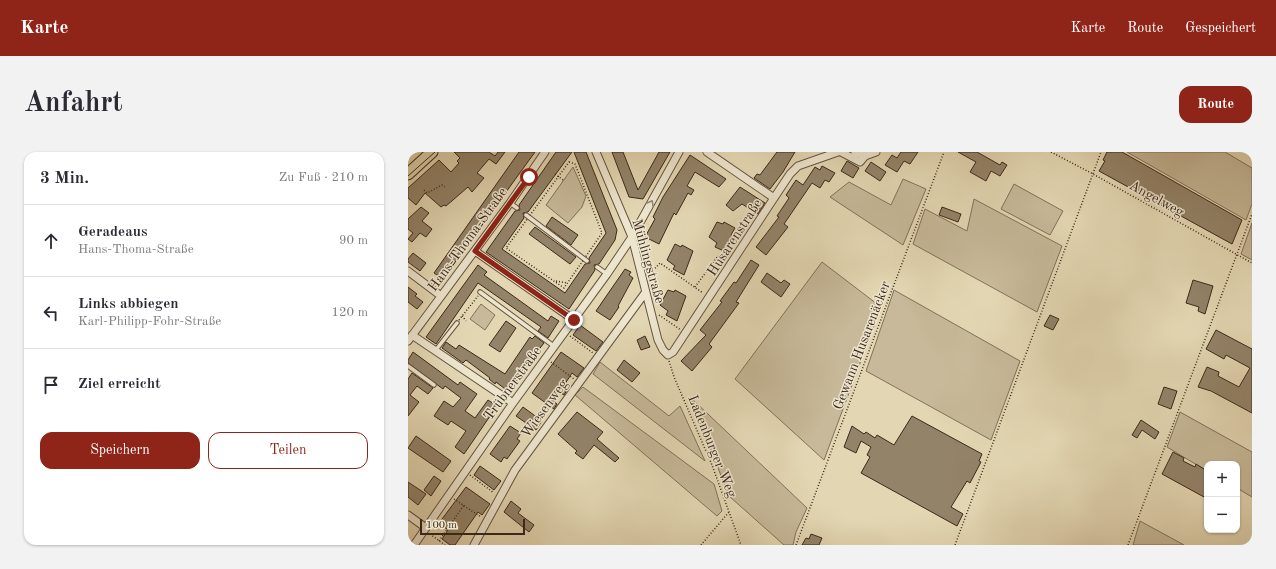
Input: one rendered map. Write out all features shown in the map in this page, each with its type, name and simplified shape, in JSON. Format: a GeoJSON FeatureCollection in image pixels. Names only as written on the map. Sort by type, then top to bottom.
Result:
{"type":"FeatureCollection","features":[{"type":"Feature","properties":{"kind":"main road"},"geometry":{"type":"LineString","coordinates":[[408,174],[432,152]]}},
{"type":"Feature","properties":{"kind":"street","name":"Hans-Thoma-Straße"},"geometry":{"type":"LineString","coordinates":[[410,338],[510,203],[545,152]]}},
{"type":"Feature","properties":{"kind":"street","name":"Mühlingstraße"},"geometry":{"type":"LineString","coordinates":[[596,152],[632,237],[642,282],[658,340],[663,350],[668,355]]}},
{"type":"Feature","properties":{"kind":"street","name":"Trübnerstraße"},"geometry":{"type":"LineString","coordinates":[[414,545],[512,403],[546,359],[632,237],[679,152]]}},
{"type":"Feature","properties":{"kind":"street","name":"Husarenstraße"},"geometry":{"type":"LineString","coordinates":[[668,355],[674,352],[774,198],[707,152]]}},
{"type":"Feature","properties":{"kind":"street"},"geometry":{"type":"LineString","coordinates":[[774,198],[790,174],[798,166],[840,152],[860,162],[865,156],[876,152]]}},
{"type":"Feature","properties":{"kind":"street"},"geometry":{"type":"LineString","coordinates":[[855,152],[865,156]]}},
{"type":"Feature","properties":{"kind":"street"},"geometry":{"type":"LineString","coordinates":[[475,251],[574,320]]}},
{"type":"Feature","properties":{"kind":"street"},"geometry":{"type":"LineString","coordinates":[[408,271],[441,296]]}},
{"type":"Feature","properties":{"kind":"street","name":"Wiesenweg"},"geometry":{"type":"LineString","coordinates":[[474,545],[515,470],[645,292]]}},
{"type":"Feature","properties":{"kind":"street"},"geometry":{"type":"LineString","coordinates":[[410,338],[435,351],[512,403]]}},
{"type":"Feature","properties":{"kind":"street"},"geometry":{"type":"LineString","coordinates":[[408,515],[425,529]]}},
{"type":"Feature","properties":{"kind":"lane"},"geometry":{"type":"LineString","coordinates":[[510,203],[517,208]]}},
{"type":"Feature","properties":{"kind":"lane"},"geometry":{"type":"LineString","coordinates":[[527,216],[586,260]]}},
{"type":"Feature","properties":{"kind":"lane"},"geometry":{"type":"LineString","coordinates":[[597,268],[607,274]]}},
{"type":"Feature","properties":{"kind":"lane"},"geometry":{"type":"LineString","coordinates":[[480,292],[555,346]]}},
{"type":"Feature","properties":{"kind":"lane"},"geometry":{"type":"LineString","coordinates":[[435,351],[457,323]]}},
{"type":"Feature","properties":{"kind":"lane"},"geometry":{"type":"LineString","coordinates":[[408,366],[434,385]]}},
{"type":"Feature","properties":{"kind":"path","name":"Gewann Husarenäcker"},"geometry":{"type":"LineString","coordinates":[[796,545],[944,152]]}},
{"type":"Feature","properties":{"kind":"path","name":"Angelweg"},"geometry":{"type":"LineString","coordinates":[[1051,152],[1252,263]]}},
{"type":"Feature","properties":{"kind":"path"},"geometry":{"type":"LineString","coordinates":[[955,545],[1101,152]]}},
{"type":"Feature","properties":{"kind":"path"},"geometry":{"type":"LineString","coordinates":[[569,162],[575,164],[602,233],[586,260],[564,288],[506,248],[557,175],[569,162]]}},
{"type":"Feature","properties":{"kind":"path"},"geometry":{"type":"LineString","coordinates":[[557,175],[564,180]]}},
{"type":"Feature","properties":{"kind":"path"},"geometry":{"type":"LineString","coordinates":[[424,190],[427,193],[442,185],[445,187]]}},
{"type":"Feature","properties":{"kind":"path"},"geometry":{"type":"LineString","coordinates":[[1128,545],[1252,214]]}},
{"type":"Feature","properties":{"kind":"path"},"geometry":{"type":"LineString","coordinates":[[695,287],[718,256],[731,266]]}},
{"type":"Feature","properties":{"kind":"path"},"geometry":{"type":"LineString","coordinates":[[642,282],[660,264],[709,298]]}},
{"type":"Feature","properties":{"kind":"path"},"geometry":{"type":"LineString","coordinates":[[554,280],[567,283]]}},
{"type":"Feature","properties":{"kind":"path"},"geometry":{"type":"LineString","coordinates":[[457,323],[480,292]]}},
{"type":"Feature","properties":{"kind":"path"},"geometry":{"type":"LineString","coordinates":[[649,308],[686,333]]}},
{"type":"Feature","properties":{"kind":"path"},"geometry":{"type":"LineString","coordinates":[[462,316],[466,321]]}},
{"type":"Feature","properties":{"kind":"path"},"geometry":{"type":"LineString","coordinates":[[565,332],[598,356]]}},
{"type":"Feature","properties":{"kind":"path","name":"Ladenburger Weg"},"geometry":{"type":"LineString","coordinates":[[668,355],[674,377],[712,465],[741,545]]}},
{"type":"Feature","properties":{"kind":"path"},"geometry":{"type":"LineString","coordinates":[[546,359],[579,382]]}},
{"type":"Feature","properties":{"kind":"path"},"geometry":{"type":"LineString","coordinates":[[465,472],[500,498]]}},
{"type":"Feature","properties":{"kind":"path"},"geometry":{"type":"LineString","coordinates":[[449,495],[487,522]]}},
{"type":"Feature","properties":{"kind":"path"},"geometry":{"type":"LineString","coordinates":[[439,541],[464,505]]}},
{"type":"Feature","properties":{"kind":"path"},"geometry":{"type":"LineString","coordinates":[[701,545],[729,512]]}},
{"type":"Feature","properties":{"kind":"path"},"geometry":{"type":"LineString","coordinates":[[425,529],[445,545]]}},
{"type":"Feature","properties":{"kind":"shaded area"},"geometry":{"type":"Polygon","coordinates":[[[1127,152],[1225,152],[1252,168],[1252,204],[1246,220],[1127,152]]]}},
{"type":"Feature","properties":{"kind":"shaded area"},"geometry":{"type":"Polygon","coordinates":[[[573,167],[586,196],[582,207],[568,223],[546,205],[573,167]]]}},
{"type":"Feature","properties":{"kind":"shaded area"},"geometry":{"type":"Polygon","coordinates":[[[903,179],[926,189],[903,245],[830,197],[849,182],[891,205],[903,179]]]}},
{"type":"Feature","properties":{"kind":"shaded area"},"geometry":{"type":"Polygon","coordinates":[[[1014,184],[1063,211],[1050,235],[1001,209],[1014,184]]]}},
{"type":"Feature","properties":{"kind":"shaded area"},"geometry":{"type":"Polygon","coordinates":[[[974,199],[1062,246],[1037,312],[913,244],[925,209],[967,231],[974,199]]]}},
{"type":"Feature","properties":{"kind":"shaded area"},"geometry":{"type":"Polygon","coordinates":[[[1252,223],[1252,260],[1241,254],[1252,223]]]}},
{"type":"Feature","properties":{"kind":"shaded area"},"geometry":{"type":"Polygon","coordinates":[[[822,262],[881,307],[824,460],[735,379],[822,262]]]}},
{"type":"Feature","properties":{"kind":"shaded area"},"geometry":{"type":"Polygon","coordinates":[[[894,290],[1020,361],[991,440],[866,371],[894,290]]]}},
{"type":"Feature","properties":{"kind":"shaded area"},"geometry":{"type":"Polygon","coordinates":[[[481,304],[495,315],[485,330],[470,319],[481,304]]]}},
{"type":"Feature","properties":{"kind":"shaded area"},"geometry":{"type":"Polygon","coordinates":[[[600,362],[669,416],[680,406],[705,461],[593,374],[600,362]]]}},
{"type":"Feature","properties":{"kind":"shaded area"},"geometry":{"type":"Polygon","coordinates":[[[583,387],[714,484],[722,511],[717,516],[575,395],[583,387]]]}},
{"type":"Feature","properties":{"kind":"shaded area"},"geometry":{"type":"Polygon","coordinates":[[[690,397],[807,508],[796,532],[793,545],[784,545],[729,496],[690,397]]]}},
{"type":"Feature","properties":{"kind":"shaded area"},"geometry":{"type":"Polygon","coordinates":[[[1180,412],[1252,452],[1252,497],[1240,490],[1240,461],[1204,461],[1204,469],[1167,447],[1180,412]]]}},
{"type":"Feature","properties":{"kind":"shaded area"},"geometry":{"type":"Polygon","coordinates":[[[1140,521],[1184,545],[1133,545],[1140,521]]]}},
{"type":"Feature","properties":{"kind":"building"},"geometry":{"type":"Polygon","coordinates":[[[454,152],[489,152],[495,156],[498,152],[505,152],[496,164],[489,159],[477,173],[484,178],[472,192],[468,187],[446,206],[444,205],[441,207],[425,193],[416,205],[408,198],[408,188],[439,160],[451,172],[459,163],[457,161],[460,158],[454,152]]]}},
{"type":"Feature","properties":{"kind":"building"},"geometry":{"type":"Polygon","coordinates":[[[519,152],[535,152],[443,279],[434,273],[519,152]]]}},
{"type":"Feature","properties":{"kind":"building"},"geometry":{"type":"Polygon","coordinates":[[[556,152],[572,152],[528,212],[523,213],[524,218],[502,249],[565,293],[585,264],[590,263],[589,258],[606,233],[574,152],[586,152],[617,230],[615,240],[599,264],[594,265],[595,270],[569,309],[486,252],[515,211],[520,210],[519,205],[556,152]]]}},
{"type":"Feature","properties":{"kind":"building"},"geometry":{"type":"Polygon","coordinates":[[[612,152],[623,152],[638,190],[659,152],[670,152],[643,199],[629,197],[612,152]]]}},
{"type":"Feature","properties":{"kind":"building"},"geometry":{"type":"Polygon","coordinates":[[[777,152],[795,152],[783,172],[770,189],[754,178],[757,174],[760,175],[777,152]]]}},
{"type":"Feature","properties":{"kind":"building"},"geometry":{"type":"Polygon","coordinates":[[[901,152],[918,152],[910,164],[904,161],[897,172],[885,165],[892,155],[897,158],[901,152]]]}},
{"type":"Feature","properties":{"kind":"building"},"geometry":{"type":"Polygon","coordinates":[[[958,152],[977,152],[1000,165],[1002,162],[1007,165],[1000,176],[991,171],[986,181],[970,172],[976,162],[958,152]]]}},
{"type":"Feature","properties":{"kind":"building"},"geometry":{"type":"Polygon","coordinates":[[[1107,152],[1122,152],[1242,220],[1232,244],[1099,171],[1105,161],[1103,160],[1107,152]]]}},
{"type":"Feature","properties":{"kind":"building"},"geometry":{"type":"Polygon","coordinates":[[[690,155],[726,179],[719,187],[695,172],[687,186],[694,190],[691,195],[688,193],[676,215],[674,213],[659,244],[645,237],[655,219],[653,217],[663,197],[690,155]]]}},
{"type":"Feature","properties":{"kind":"building"},"geometry":{"type":"Polygon","coordinates":[[[847,161],[859,168],[853,178],[841,171],[847,161]]]}},
{"type":"Feature","properties":{"kind":"building"},"geometry":{"type":"Polygon","coordinates":[[[871,162],[886,172],[880,181],[865,171],[871,162]]]}},
{"type":"Feature","properties":{"kind":"building"},"geometry":{"type":"Polygon","coordinates":[[[822,166],[835,173],[829,182],[825,180],[820,188],[812,183],[784,224],[788,227],[766,255],[756,247],[779,217],[777,216],[789,198],[786,195],[796,180],[803,185],[815,167],[820,170],[822,166]]]}},
{"type":"Feature","properties":{"kind":"building"},"geometry":{"type":"Polygon","coordinates":[[[740,187],[765,203],[758,214],[742,204],[733,211],[726,205],[740,187]]]}},
{"type":"Feature","properties":{"kind":"building"},"geometry":{"type":"Polygon","coordinates":[[[421,207],[429,213],[422,221],[432,229],[426,237],[420,233],[412,242],[408,239],[413,233],[408,229],[408,219],[421,207]]]}},
{"type":"Feature","properties":{"kind":"building"},"geometry":{"type":"Polygon","coordinates":[[[942,207],[961,214],[958,222],[939,215],[942,207]]]}},
{"type":"Feature","properties":{"kind":"building"},"geometry":{"type":"Polygon","coordinates":[[[552,217],[578,235],[571,245],[546,226],[552,217]]]}},
{"type":"Feature","properties":{"kind":"building"},"geometry":{"type":"Polygon","coordinates":[[[717,222],[723,224],[724,222],[735,228],[729,243],[731,244],[726,252],[715,247],[717,243],[709,237],[717,222]]]}},
{"type":"Feature","properties":{"kind":"building"},"geometry":{"type":"Polygon","coordinates":[[[535,227],[576,257],[570,264],[529,234],[535,227]]]}},
{"type":"Feature","properties":{"kind":"building"},"geometry":{"type":"Polygon","coordinates":[[[675,244],[681,247],[682,245],[693,251],[684,275],[673,269],[675,266],[667,260],[675,244]]]}},
{"type":"Feature","properties":{"kind":"building"},"geometry":{"type":"Polygon","coordinates":[[[413,253],[426,263],[420,271],[408,262],[408,259],[413,253]]]}},
{"type":"Feature","properties":{"kind":"building"},"geometry":{"type":"Polygon","coordinates":[[[751,260],[759,265],[736,302],[739,303],[709,344],[712,347],[692,371],[681,361],[706,335],[700,330],[722,302],[720,301],[734,282],[736,283],[751,260]]]}},
{"type":"Feature","properties":{"kind":"building"},"geometry":{"type":"Polygon","coordinates":[[[478,265],[487,272],[484,275],[548,321],[551,316],[559,321],[548,338],[538,331],[541,327],[478,283],[436,344],[426,337],[478,265]]]}},
{"type":"Feature","properties":{"kind":"building"},"geometry":{"type":"Polygon","coordinates":[[[625,269],[631,272],[629,275],[633,278],[618,306],[619,307],[610,320],[596,311],[625,269]]]}},
{"type":"Feature","properties":{"kind":"building"},"geometry":{"type":"Polygon","coordinates":[[[767,273],[781,283],[784,280],[790,284],[781,297],[761,282],[767,273]]]}},
{"type":"Feature","properties":{"kind":"building"},"geometry":{"type":"Polygon","coordinates":[[[1193,280],[1213,286],[1205,314],[1198,311],[1199,307],[1186,303],[1193,280]]]}},
{"type":"Feature","properties":{"kind":"building"},"geometry":{"type":"Polygon","coordinates":[[[408,287],[417,294],[415,296],[423,302],[417,309],[408,302],[408,287]]]}},
{"type":"Feature","properties":{"kind":"building"},"geometry":{"type":"Polygon","coordinates":[[[668,290],[674,292],[675,290],[686,296],[677,321],[666,315],[668,311],[660,305],[668,290]]]}},
{"type":"Feature","properties":{"kind":"building"},"geometry":{"type":"Polygon","coordinates":[[[1050,315],[1059,319],[1053,330],[1044,326],[1050,315]]]}},
{"type":"Feature","properties":{"kind":"building"},"geometry":{"type":"Polygon","coordinates":[[[506,321],[516,328],[500,352],[489,345],[506,321]]]}},
{"type":"Feature","properties":{"kind":"building"},"geometry":{"type":"Polygon","coordinates":[[[580,325],[603,342],[596,351],[573,335],[580,325]]]}},
{"type":"Feature","properties":{"kind":"building"},"geometry":{"type":"Polygon","coordinates":[[[1216,330],[1252,349],[1252,413],[1211,391],[1198,387],[1207,367],[1219,372],[1218,376],[1239,387],[1250,368],[1226,355],[1224,359],[1206,349],[1216,330]]]}},
{"type":"Feature","properties":{"kind":"building"},"geometry":{"type":"Polygon","coordinates":[[[535,336],[544,343],[516,379],[517,380],[509,392],[496,382],[495,384],[489,379],[490,378],[466,360],[463,363],[442,348],[446,342],[456,349],[459,345],[505,374],[530,337],[532,339],[535,336]]]}},
{"type":"Feature","properties":{"kind":"building"},"geometry":{"type":"Polygon","coordinates":[[[645,336],[650,347],[641,350],[637,340],[645,336]]]}},
{"type":"Feature","properties":{"kind":"building"},"geometry":{"type":"Polygon","coordinates":[[[413,352],[458,385],[460,382],[477,394],[465,411],[475,418],[488,400],[497,406],[464,454],[455,447],[466,431],[451,421],[448,425],[434,416],[444,401],[453,407],[461,398],[445,386],[443,389],[408,363],[408,360],[413,352]]]}},
{"type":"Feature","properties":{"kind":"building"},"geometry":{"type":"Polygon","coordinates":[[[561,352],[584,368],[577,377],[572,373],[563,387],[567,390],[564,395],[559,392],[553,401],[557,404],[554,409],[532,393],[561,352]]]}},
{"type":"Feature","properties":{"kind":"building"},"geometry":{"type":"Polygon","coordinates":[[[624,360],[640,373],[632,382],[617,370],[624,360]]]}},
{"type":"Feature","properties":{"kind":"building"},"geometry":{"type":"Polygon","coordinates":[[[412,373],[433,388],[428,394],[417,386],[410,395],[419,402],[408,416],[408,379],[412,373]]]}},
{"type":"Feature","properties":{"kind":"building"},"geometry":{"type":"Polygon","coordinates":[[[1164,387],[1177,391],[1171,409],[1158,404],[1164,387]]]}},
{"type":"Feature","properties":{"kind":"building"},"geometry":{"type":"Polygon","coordinates":[[[523,407],[542,421],[536,430],[516,416],[523,407]]]}},
{"type":"Feature","properties":{"kind":"building"},"geometry":{"type":"Polygon","coordinates":[[[577,412],[603,432],[597,439],[619,458],[615,462],[594,445],[583,459],[575,453],[577,451],[558,434],[577,412]]]}},
{"type":"Feature","properties":{"kind":"building"},"geometry":{"type":"Polygon","coordinates":[[[912,416],[982,454],[979,461],[981,462],[970,483],[967,481],[951,507],[963,514],[957,526],[861,473],[870,457],[867,455],[871,447],[861,441],[856,453],[844,447],[852,426],[864,434],[866,432],[875,438],[877,435],[894,445],[912,416]]]}},
{"type":"Feature","properties":{"kind":"building"},"geometry":{"type":"Polygon","coordinates":[[[1141,420],[1159,432],[1155,439],[1142,430],[1137,438],[1132,435],[1141,420]]]}},
{"type":"Feature","properties":{"kind":"building"},"geometry":{"type":"Polygon","coordinates":[[[510,426],[521,433],[517,439],[520,441],[507,459],[504,457],[501,462],[490,454],[510,426]]]}},
{"type":"Feature","properties":{"kind":"building"},"geometry":{"type":"Polygon","coordinates":[[[416,436],[451,461],[443,472],[408,448],[416,436]]]}},
{"type":"Feature","properties":{"kind":"building"},"geometry":{"type":"Polygon","coordinates":[[[1173,452],[1184,458],[1183,461],[1195,467],[1196,464],[1204,469],[1204,497],[1162,474],[1173,452]]]}},
{"type":"Feature","properties":{"kind":"building"},"geometry":{"type":"Polygon","coordinates":[[[480,466],[501,481],[494,490],[474,475],[480,466]]]}},
{"type":"Feature","properties":{"kind":"building"},"geometry":{"type":"Polygon","coordinates":[[[434,476],[441,481],[431,496],[424,490],[434,476]]]}},
{"type":"Feature","properties":{"kind":"building"},"geometry":{"type":"Polygon","coordinates":[[[408,482],[426,494],[418,505],[408,497],[408,482]]]}},
{"type":"Feature","properties":{"kind":"building"},"geometry":{"type":"Polygon","coordinates":[[[466,487],[490,504],[482,515],[478,512],[455,545],[450,545],[442,539],[448,530],[439,523],[466,487]]]}},
{"type":"Feature","properties":{"kind":"building"},"geometry":{"type":"Polygon","coordinates":[[[511,501],[521,509],[518,513],[534,525],[529,532],[504,512],[511,501]]]}},
{"type":"Feature","properties":{"kind":"building"},"geometry":{"type":"Polygon","coordinates":[[[811,534],[822,538],[819,545],[802,545],[806,538],[809,539],[811,534]]]}},
{"type":"Feature","properties":{"kind":"tram line"},"geometry":{"type":"LineString","coordinates":[[408,176],[435,152]]}},
{"type":"Feature","properties":{"kind":"route"},"geometry":{"type":"LineString","coordinates":[[529,177],[475,251],[574,320]]}}]}
